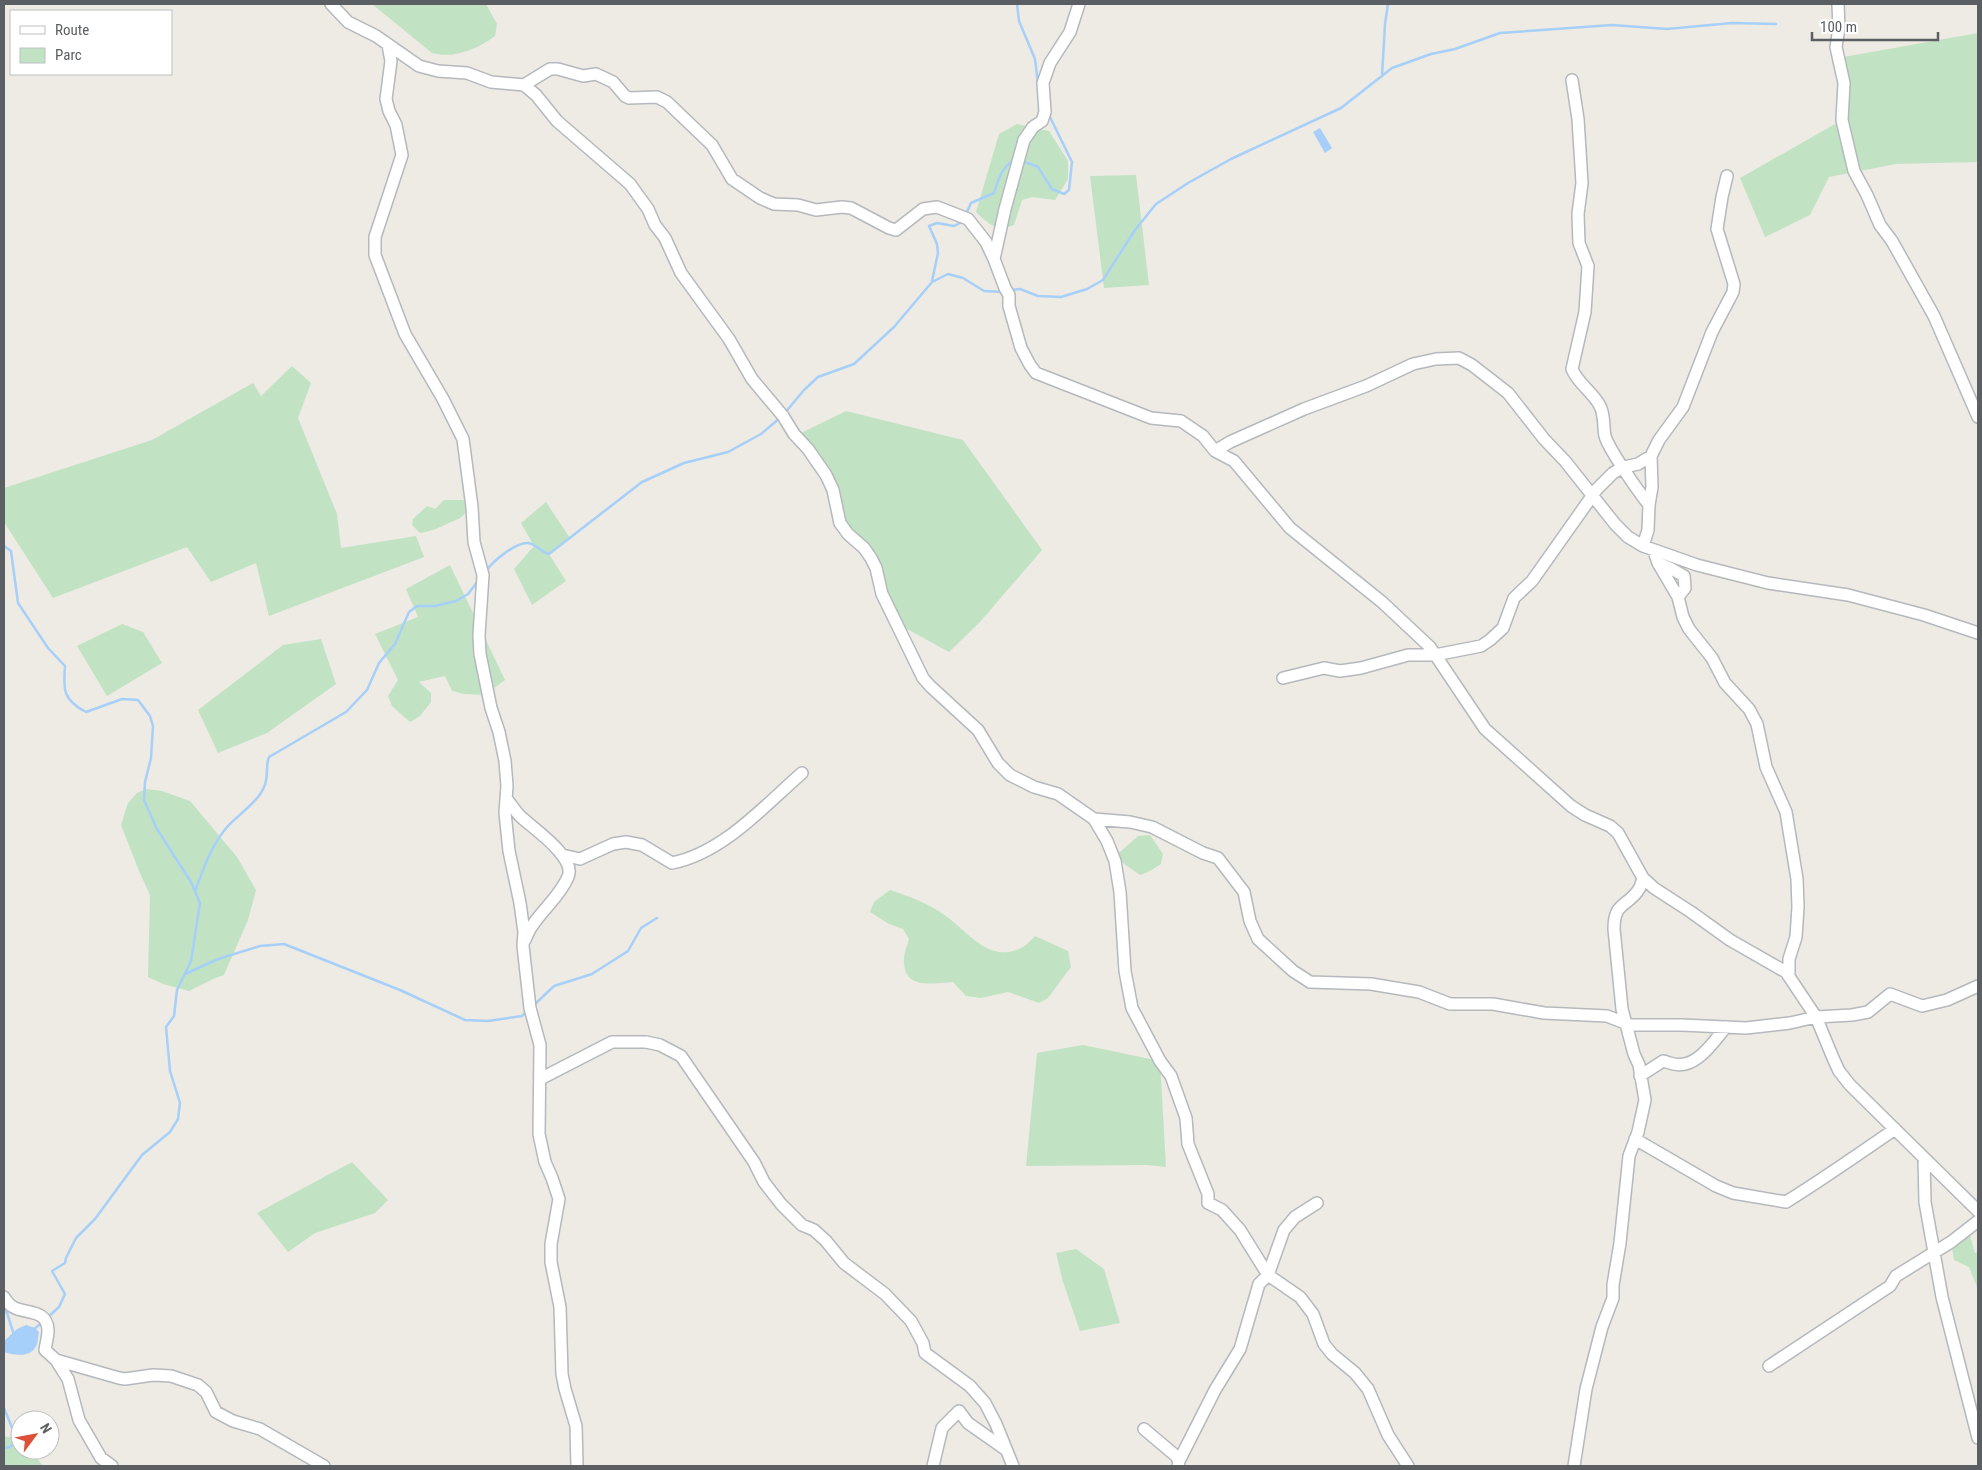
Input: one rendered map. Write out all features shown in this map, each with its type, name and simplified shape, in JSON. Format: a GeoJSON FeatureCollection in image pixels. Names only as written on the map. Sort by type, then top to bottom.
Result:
{"type":"FeatureCollection","features":[{"type":"Feature","properties":{"kind":"street"},"geometry":{"type":"LineString","coordinates":[[331,4],[348,22],[376,36],[419,66],[438,71],[467,73],[491,82],[524,85],[536,95],[557,121],[630,184],[648,209],[655,225],[665,238],[681,273],[729,339],[752,378],[783,416],[794,434],[808,449],[826,475],[833,490],[840,523],[871,558],[876,568],[882,594],[923,678],[978,730],[998,763],[1010,775],[1034,787],[1058,794],[1094,819],[1107,841],[1116,869],[1120,892],[1124,971],[1132,1008],[1160,1061],[1171,1076],[1180,1097],[1186,1118],[1188,1144],[1208,1194],[1208,1202],[1222,1210],[1240,1230],[1268,1275],[1300,1296],[1312,1314],[1324,1344],[1368,1389],[1388,1435],[1408,1466]]}},
{"type":"Feature","properties":{"kind":"street"},"geometry":{"type":"LineString","coordinates":[[994,259],[1007,200],[1024,140],[1034,127],[1042,121],[1045,112],[1043,83],[1050,63],[1070,32],[1079,4]]}},
{"type":"Feature","properties":{"kind":"street"},"geometry":{"type":"LineString","coordinates":[[1838,4],[1839,28],[1836,46],[1844,83],[1842,120],[1854,171],[1880,225],[1892,241],[1934,316],[1978,417]]}},
{"type":"Feature","properties":{"kind":"street"},"geometry":{"type":"LineString","coordinates":[[388,46],[391,61],[386,99],[389,111],[396,125],[402,155],[375,237],[375,254],[405,334],[444,399],[463,439],[472,508],[474,542],[483,575],[479,636],[480,654],[491,708],[500,732],[505,761],[505,821],[524,932],[523,946],[530,1008],[540,1045],[539,1134],[544,1162],[559,1199],[551,1244],[552,1262],[560,1307],[562,1374],[576,1426],[577,1466]]}},
{"type":"Feature","properties":{"kind":"street"},"geometry":{"type":"LineString","coordinates":[[524,85],[550,69],[558,69],[582,76],[596,74],[604,76],[629,98],[656,97],[666,102],[712,145],[732,180],[760,198],[774,204],[798,205],[816,210],[842,207],[851,208],[896,230],[923,209],[937,207],[968,220],[986,242],[994,259],[1009,295],[1009,306],[1021,348],[1030,366],[1036,373],[1151,418],[1181,421],[1203,436],[1215,451],[1234,461],[1290,528],[1382,602],[1430,647],[1486,728],[1571,806],[1585,815],[1610,826],[1618,833],[1643,878],[1654,888],[1730,940],[1789,974],[1816,1017],[1840,1071],[1850,1085],[1978,1211]]}},
{"type":"Feature","properties":{"kind":"street"},"geometry":{"type":"LineString","coordinates":[[1572,80],[1578,119],[1582,183],[1578,214],[1579,243],[1588,266],[1585,312],[1572,369],[1600,406],[1604,417],[1605,437],[1649,505]]}},
{"type":"Feature","properties":{"kind":"street"},"geometry":{"type":"LineString","coordinates":[[1642,546],[1648,530],[1649,505],[1653,482],[1651,456],[1659,440],[1683,406],[1712,332],[1733,292],[1734,284],[1717,229],[1722,197],[1728,176]]}},
{"type":"Feature","properties":{"kind":"street"},"geometry":{"type":"LineString","coordinates":[[1215,451],[1230,442],[1304,409],[1366,386],[1413,364],[1436,359],[1460,358],[1508,393],[1544,439],[1565,461],[1628,537],[1642,546],[1697,565],[1768,583],[1848,595],[1907,610],[1978,634]]}},
{"type":"Feature","properties":{"kind":"street"},"geometry":{"type":"LineString","coordinates":[[1283,678],[1324,668],[1340,671],[1361,668],[1408,655],[1435,655],[1480,646],[1494,637],[1503,628],[1514,598],[1532,581],[1597,490],[1613,473],[1638,464],[1651,456]]}},
{"type":"Feature","properties":{"kind":"street"},"geometry":{"type":"LineString","coordinates":[[1654,551],[1658,563],[1678,598],[1683,617],[1689,629],[1712,658],[1725,683],[1749,709],[1757,724],[1766,767],[1786,812],[1797,879],[1798,898],[1796,937],[1789,959],[1789,974]]}},
{"type":"Feature","properties":{"kind":"street"},"geometry":{"type":"LineString","coordinates":[[562,856],[580,859],[613,844],[626,842],[642,845],[672,863],[686,861],[716,845],[740,828],[802,773]]}},
{"type":"Feature","properties":{"kind":"street"},"geometry":{"type":"LineString","coordinates":[[506,798],[520,816],[548,838],[569,869],[568,876],[557,894],[532,926],[523,946]]}},
{"type":"Feature","properties":{"kind":"street"},"geometry":{"type":"LineString","coordinates":[[1094,819],[1130,822],[1152,827],[1203,853],[1218,858],[1244,892],[1250,921],[1258,939],[1293,971],[1310,982],[1371,984],[1419,992],[1450,1004],[1493,1004],[1544,1013],[1607,1016],[1626,1024],[1746,1028],[1790,1023],[1816,1017],[1868,1012],[1890,994],[1922,1006],[1947,1000],[1978,986]]}},
{"type":"Feature","properties":{"kind":"street"},"geometry":{"type":"LineString","coordinates":[[1574,1466],[1586,1389],[1602,1327],[1613,1298],[1629,1156],[1645,1100],[1639,1065],[1626,1024],[1617,962],[1614,919],[1617,909],[1639,890],[1643,878]]}},
{"type":"Feature","properties":{"kind":"street"},"geometry":{"type":"LineString","coordinates":[[1640,1076],[1663,1061],[1679,1064],[1697,1060],[1726,1027]]}},
{"type":"Feature","properties":{"kind":"street"},"geometry":{"type":"LineString","coordinates":[[540,1079],[612,1042],[646,1042],[660,1045],[681,1056],[754,1162],[764,1182],[781,1204],[802,1225],[814,1230],[826,1241],[844,1263],[885,1294],[911,1321],[926,1353],[970,1386],[985,1403],[996,1424],[1012,1466]]}},
{"type":"Feature","properties":{"kind":"street"},"geometry":{"type":"LineString","coordinates":[[1635,1139],[1716,1186],[1733,1193],[1786,1202],[1833,1173],[1846,1161],[1895,1129]]}},
{"type":"Feature","properties":{"kind":"street"},"geometry":{"type":"LineString","coordinates":[[1924,1159],[1925,1202],[1942,1297],[1978,1438]]}},
{"type":"Feature","properties":{"kind":"street"},"geometry":{"type":"LineString","coordinates":[[1144,1430],[1179,1463],[1215,1390],[1240,1349],[1259,1284],[1268,1275],[1284,1230],[1294,1217],[1317,1203]]}},
{"type":"Feature","properties":{"kind":"street"},"geometry":{"type":"LineString","coordinates":[[1770,1366],[1890,1286],[1896,1276],[1934,1253],[1978,1221]]}},
{"type":"Feature","properties":{"kind":"street"},"geometry":{"type":"LineString","coordinates":[[4,1297],[9,1305],[16,1309],[36,1312],[46,1319],[48,1328],[45,1350],[56,1360],[68,1379],[79,1420],[101,1458],[112,1466]]}},
{"type":"Feature","properties":{"kind":"street"},"geometry":{"type":"LineString","coordinates":[[56,1360],[119,1378],[125,1379],[153,1375],[171,1376],[198,1385],[206,1392],[216,1412],[233,1421],[260,1429],[324,1466]]}},
{"type":"Feature","properties":{"kind":"street"},"geometry":{"type":"LineString","coordinates":[[933,1466],[942,1428],[959,1412],[968,1423],[1005,1449]]}},
{"type":"Feature","properties":{"kind":"green space"},"geometry":{"type":"Polygon","coordinates":[[[372,4],[486,4],[497,24],[495,36],[465,52],[449,55],[432,53],[372,4]]]}},
{"type":"Feature","properties":{"kind":"green space"},"geometry":{"type":"Polygon","coordinates":[[[1978,33],[1978,162],[1896,164],[1829,177],[1810,215],[1765,237],[1740,178],[1842,120],[1838,58],[1978,33]]]}},
{"type":"Feature","properties":{"kind":"green space"},"geometry":{"type":"Polygon","coordinates":[[[1017,124],[1049,131],[1068,161],[1068,179],[1055,200],[1032,197],[1022,200],[1014,225],[1003,228],[993,226],[976,212],[999,134],[1017,124]]]}},
{"type":"Feature","properties":{"kind":"green space"},"geometry":{"type":"Polygon","coordinates":[[[1136,175],[1149,285],[1104,288],[1090,176],[1136,175]]]}},
{"type":"Feature","properties":{"kind":"green space"},"geometry":{"type":"Polygon","coordinates":[[[292,366],[311,383],[298,418],[337,514],[341,548],[416,536],[424,557],[269,616],[256,563],[211,582],[187,547],[53,598],[4,522],[4,488],[152,440],[253,383],[261,396],[292,366]]]}},
{"type":"Feature","properties":{"kind":"green space"},"geometry":{"type":"Polygon","coordinates":[[[846,411],[963,440],[1042,550],[980,622],[949,652],[898,624],[875,562],[843,528],[834,489],[795,436],[846,411]]]}},
{"type":"Feature","properties":{"kind":"green space"},"geometry":{"type":"Polygon","coordinates":[[[444,500],[464,500],[466,512],[458,519],[420,533],[412,525],[413,519],[427,506],[435,509],[444,500]]]}},
{"type":"Feature","properties":{"kind":"green space"},"geometry":{"type":"Polygon","coordinates":[[[546,502],[570,538],[549,554],[566,581],[532,605],[514,569],[534,546],[521,523],[546,502]]]}},
{"type":"Feature","properties":{"kind":"green space"},"geometry":{"type":"Polygon","coordinates":[[[450,565],[505,680],[485,695],[464,694],[452,691],[445,676],[419,682],[431,693],[431,702],[420,716],[410,722],[392,706],[388,696],[398,680],[375,634],[418,617],[406,589],[450,565]]]}},
{"type":"Feature","properties":{"kind":"green space"},"geometry":{"type":"Polygon","coordinates":[[[122,624],[143,632],[162,663],[107,696],[77,646],[122,624]]]}},
{"type":"Feature","properties":{"kind":"green space"},"geometry":{"type":"Polygon","coordinates":[[[321,639],[336,684],[267,733],[218,753],[198,710],[283,645],[321,639]]]}},
{"type":"Feature","properties":{"kind":"green space"},"geometry":{"type":"Polygon","coordinates":[[[146,789],[162,791],[190,801],[237,857],[256,890],[248,920],[224,975],[189,991],[163,984],[148,977],[150,895],[121,825],[128,803],[137,793],[146,789]]]}},
{"type":"Feature","properties":{"kind":"green space"},"geometry":{"type":"Polygon","coordinates":[[[1150,835],[1163,854],[1161,864],[1140,875],[1120,861],[1119,853],[1138,836],[1150,835]]]}},
{"type":"Feature","properties":{"kind":"green space"},"geometry":{"type":"Polygon","coordinates":[[[890,890],[934,908],[987,948],[998,952],[1009,952],[1023,947],[1035,936],[1068,951],[1071,967],[1048,998],[1039,1003],[1008,992],[981,998],[966,996],[953,982],[930,984],[915,981],[906,972],[904,957],[909,939],[903,929],[889,924],[870,912],[874,902],[890,890]]]}},
{"type":"Feature","properties":{"kind":"green space"},"geometry":{"type":"Polygon","coordinates":[[[1083,1045],[1160,1061],[1166,1167],[1147,1165],[1026,1166],[1037,1053],[1083,1045]]]}},
{"type":"Feature","properties":{"kind":"green space"},"geometry":{"type":"Polygon","coordinates":[[[352,1162],[388,1200],[375,1213],[315,1233],[288,1252],[257,1213],[352,1162]]]}},
{"type":"Feature","properties":{"kind":"green space"},"geometry":{"type":"Polygon","coordinates":[[[1968,1229],[1975,1253],[1978,1252],[1977,1287],[1969,1267],[1954,1260],[1951,1242],[1968,1229]]]}},
{"type":"Feature","properties":{"kind":"green space"},"geometry":{"type":"Polygon","coordinates":[[[1076,1249],[1104,1269],[1120,1323],[1080,1331],[1063,1282],[1056,1253],[1076,1249]]]}},
{"type":"Feature","properties":{"kind":"green space"},"geometry":{"type":"Polygon","coordinates":[[[4,1436],[10,1437],[10,1460],[38,1460],[43,1466],[4,1466],[4,1436]]]}},
{"type":"Feature","properties":{"kind":"water"},"geometry":{"type":"Polygon","coordinates":[[[1320,128],[1332,148],[1325,153],[1313,132],[1320,128]]]}},
{"type":"Feature","properties":{"kind":"water"},"geometry":{"type":"Polygon","coordinates":[[[26,1325],[35,1328],[39,1332],[35,1349],[22,1355],[4,1352],[4,1341],[17,1329],[26,1325]]]}},
{"type":"Feature","properties":{"kind":"waterway"},"geometry":{"type":"LineString","coordinates":[[1017,4],[1019,21],[1035,59],[1038,84]]}},
{"type":"Feature","properties":{"kind":"waterway"},"geometry":{"type":"LineString","coordinates":[[1382,76],[1388,4]]}},
{"type":"Feature","properties":{"kind":"waterway"},"geometry":{"type":"LineString","coordinates":[[1011,290],[1020,289],[1038,296],[1061,297],[1087,289],[1103,280],[1135,230],[1156,204],[1188,183],[1231,159],[1341,108],[1392,68],[1431,54],[1455,49],[1500,33],[1612,25],[1667,29],[1732,23],[1776,24]]}},
{"type":"Feature","properties":{"kind":"waterway"},"geometry":{"type":"LineString","coordinates":[[1022,161],[1038,167],[1052,189],[1064,194],[1069,190],[1072,162],[1049,115]]}},
{"type":"Feature","properties":{"kind":"waterway"},"geometry":{"type":"LineString","coordinates":[[966,214],[971,203],[994,193],[1003,170],[1014,160]]}},
{"type":"Feature","properties":{"kind":"waterway"},"geometry":{"type":"LineString","coordinates":[[932,281],[938,253],[937,244],[929,226],[937,223],[954,226],[962,222]]}},
{"type":"Feature","properties":{"kind":"waterway"},"geometry":{"type":"LineString","coordinates":[[784,414],[804,390],[818,377],[854,364],[894,327],[932,282],[948,274],[963,278],[984,291],[1003,292]]}},
{"type":"Feature","properties":{"kind":"waterway"},"geometry":{"type":"LineString","coordinates":[[486,571],[505,553],[523,544],[531,544],[549,554],[642,482],[684,463],[728,452],[761,434],[780,418]]}},
{"type":"Feature","properties":{"kind":"waterway"},"geometry":{"type":"LineString","coordinates":[[4,546],[11,551],[18,603],[48,648],[65,666],[64,682],[66,694],[73,703],[86,712],[122,699],[138,700],[150,716],[153,726],[151,758],[145,782],[144,800],[157,829],[191,882],[200,903],[191,961],[177,990],[174,1016],[166,1027],[170,1071],[180,1103],[178,1119],[170,1132],[142,1155],[95,1219],[76,1238],[65,1263],[52,1271],[65,1294],[59,1307],[47,1318]]}},
{"type":"Feature","properties":{"kind":"waterway"},"geometry":{"type":"LineString","coordinates":[[195,891],[208,857],[222,833],[253,803],[261,792],[266,780],[269,757],[346,712],[367,690],[379,663],[395,644],[409,612],[417,606],[435,606],[456,601],[468,594],[478,581]]}},
{"type":"Feature","properties":{"kind":"waterway"},"geometry":{"type":"LineString","coordinates":[[534,1005],[554,986],[592,974],[628,951],[641,928],[657,918]]}},
{"type":"Feature","properties":{"kind":"waterway"},"geometry":{"type":"LineString","coordinates":[[185,974],[218,959],[260,946],[284,944],[400,990],[465,1020],[488,1021],[522,1016],[528,1010]]}},
{"type":"Feature","properties":{"kind":"waterway"},"geometry":{"type":"LineString","coordinates":[[4,1309],[14,1335]]}},
{"type":"Feature","properties":{"kind":"waterway"},"geometry":{"type":"LineString","coordinates":[[34,1329],[43,1322]]}},
{"type":"Feature","properties":{"kind":"waterway"},"geometry":{"type":"LineString","coordinates":[[4,1408],[13,1430],[13,1444],[10,1447],[4,1448]]}}]}
